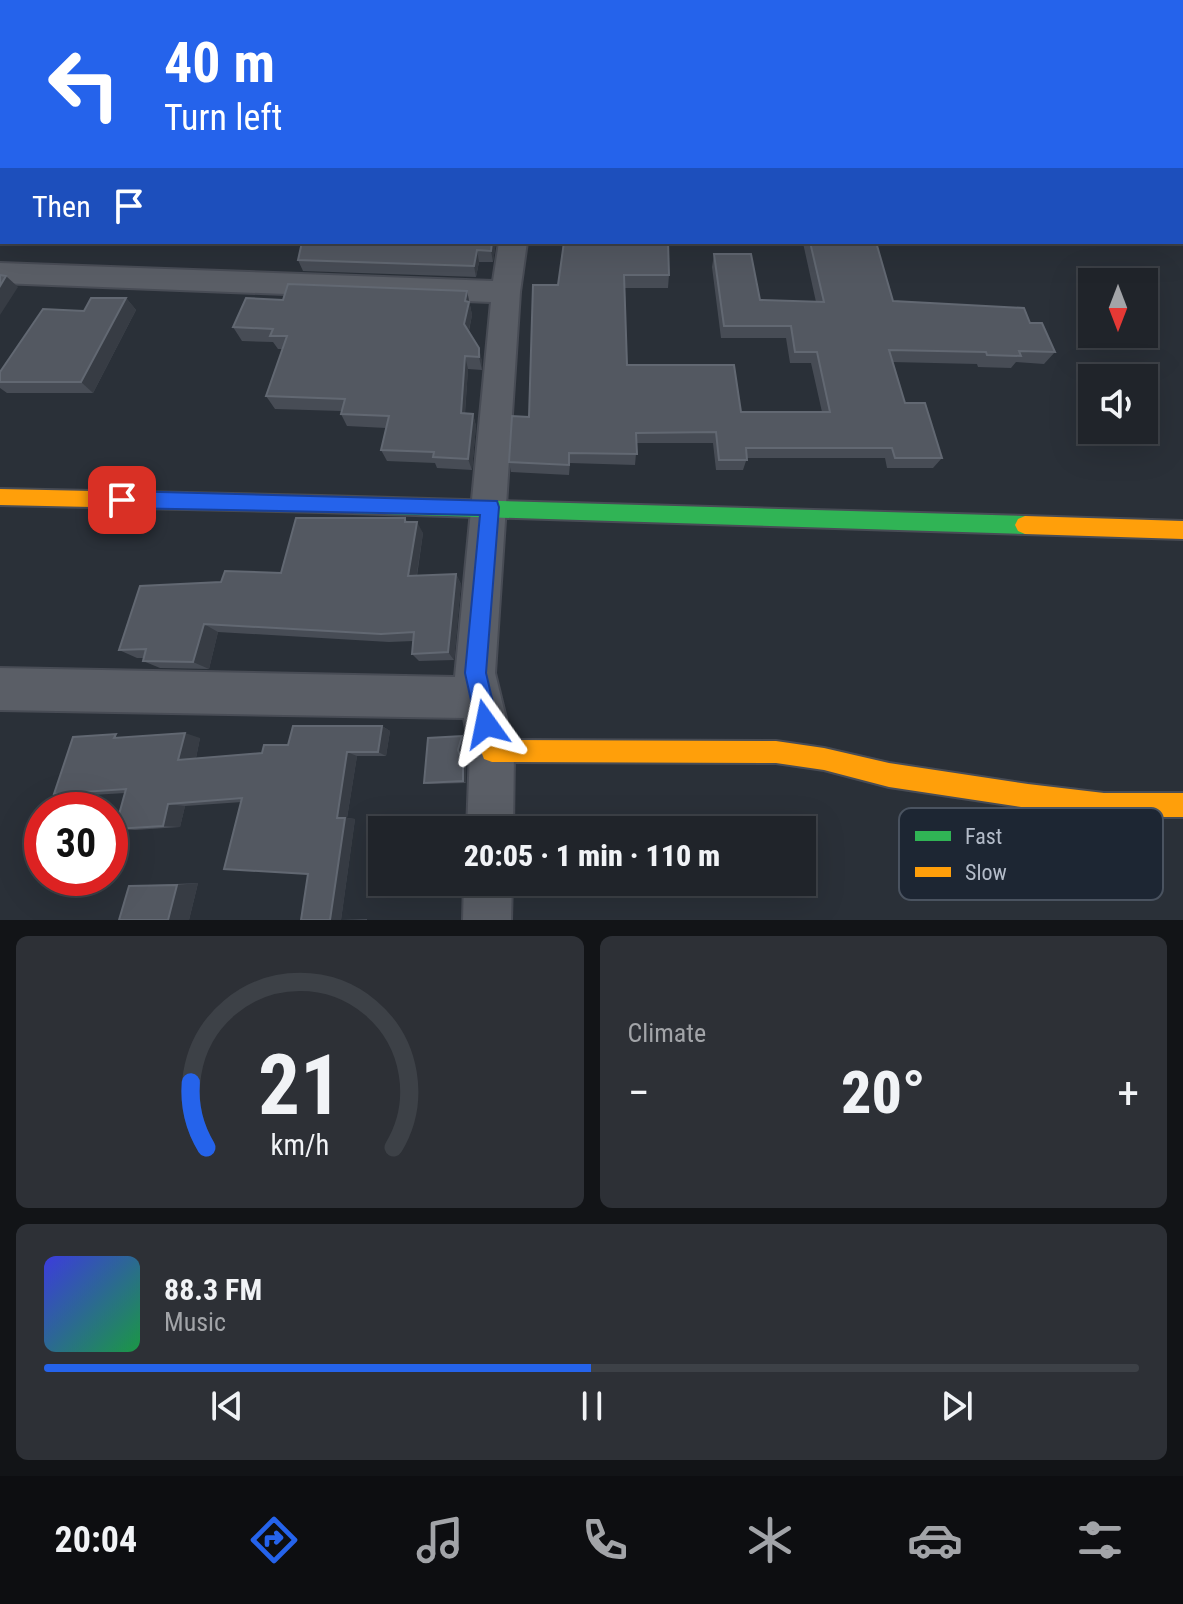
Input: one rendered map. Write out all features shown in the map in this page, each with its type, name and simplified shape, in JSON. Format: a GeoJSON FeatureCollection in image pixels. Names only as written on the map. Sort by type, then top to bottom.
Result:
{"type":"FeatureCollection","features":[{"type":"Feature","properties":{"kind":"street"},"geometry":{"type":"LineString","coordinates":[[490,816],[492,751],[475,673],[506,292],[513,244]]}},
{"type":"Feature","properties":{"kind":"street"},"geometry":{"type":"LineString","coordinates":[[0,273],[506,292]]}},
{"type":"Feature","properties":{"kind":"street"},"geometry":{"type":"LineString","coordinates":[[0,497],[490,507],[1183,530]]}},
{"type":"Feature","properties":{"kind":"street"},"geometry":{"type":"LineString","coordinates":[[0,689],[480,698]]}},
{"type":"Feature","properties":{"kind":"street"},"geometry":{"type":"LineString","coordinates":[[492,751],[776,752],[824,759],[889,775],[1028,796],[1104,805],[1183,805]]}},
{"type":"Feature","properties":{"kind":"street"},"geometry":{"type":"LineString","coordinates":[[487,920],[488,896]]}},
{"type":"Feature","properties":{"kind":"building"},"geometry":{"type":"Polygon","coordinates":[[[302,244],[492,244],[491,251],[477,250],[474,266],[298,260],[302,244]]]}},
{"type":"Feature","properties":{"kind":"building"},"geometry":{"type":"Polygon","coordinates":[[[564,244],[668,244],[669,275],[624,275],[627,365],[734,365],[741,412],[830,412],[817,352],[795,352],[791,326],[724,326],[714,254],[751,254],[760,300],[824,302],[810,244],[877,244],[893,301],[1024,308],[1030,323],[1042,323],[1055,352],[1019,351],[1021,356],[987,355],[986,352],[889,350],[905,403],[925,403],[942,458],[895,458],[892,448],[746,448],[747,460],[719,460],[716,432],[636,433],[637,454],[569,453],[569,465],[509,462],[512,416],[529,417],[533,285],[558,285],[564,244]]]}},
{"type":"Feature","properties":{"kind":"building"},"geometry":{"type":"Polygon","coordinates":[[[288,284],[467,291],[465,301],[469,302],[464,324],[479,348],[479,357],[465,356],[461,413],[473,414],[468,459],[433,457],[434,452],[381,450],[389,416],[341,414],[345,399],[266,396],[287,336],[270,336],[273,329],[233,327],[246,298],[283,300],[288,284]]]}},
{"type":"Feature","properties":{"kind":"building"},"geometry":{"type":"Polygon","coordinates":[[[91,298],[126,298],[81,382],[0,382],[0,372],[43,309],[84,311],[91,298]]]}},
{"type":"Feature","properties":{"kind":"building"},"geometry":{"type":"Polygon","coordinates":[[[296,518],[405,518],[405,522],[417,522],[408,576],[456,574],[448,652],[412,654],[414,632],[381,634],[204,624],[193,662],[143,661],[146,649],[119,650],[140,586],[221,582],[225,571],[281,573],[296,518]]]}},
{"type":"Feature","properties":{"kind":"building"},"geometry":{"type":"Polygon","coordinates":[[[293,726],[382,726],[378,752],[347,752],[337,818],[345,818],[330,920],[301,920],[308,874],[224,869],[242,798],[168,804],[163,826],[128,828],[126,789],[55,792],[73,737],[116,734],[114,738],[185,733],[178,760],[262,753],[264,745],[288,745],[293,726]]]}},
{"type":"Feature","properties":{"kind":"building"},"geometry":{"type":"Polygon","coordinates":[[[462,736],[458,750],[463,763],[463,781],[424,783],[428,738],[462,736]]]}},
{"type":"Feature","properties":{"kind":"building"},"geometry":{"type":"Polygon","coordinates":[[[177,885],[168,920],[119,920],[129,886],[177,885]]]}},
{"type":"Feature","properties":{"kind":"traffic: fast"},"geometry":{"type":"LineString","coordinates":[[321,504],[1025,525]]}},
{"type":"Feature","properties":{"kind":"traffic: slow"},"geometry":{"type":"LineString","coordinates":[[0,497],[321,504]]}},
{"type":"Feature","properties":{"kind":"traffic: slow"},"geometry":{"type":"LineString","coordinates":[[1025,525],[1183,530]]}},
{"type":"Feature","properties":{"kind":"traffic: slow"},"geometry":{"type":"LineString","coordinates":[[492,751],[776,752],[824,759],[889,775],[1028,796],[1104,805],[1183,805]]}},
{"type":"Feature","properties":{"kind":"route"},"geometry":{"type":"LineString","coordinates":[[122,500],[490,507],[475,673],[486,724]]}}]}
